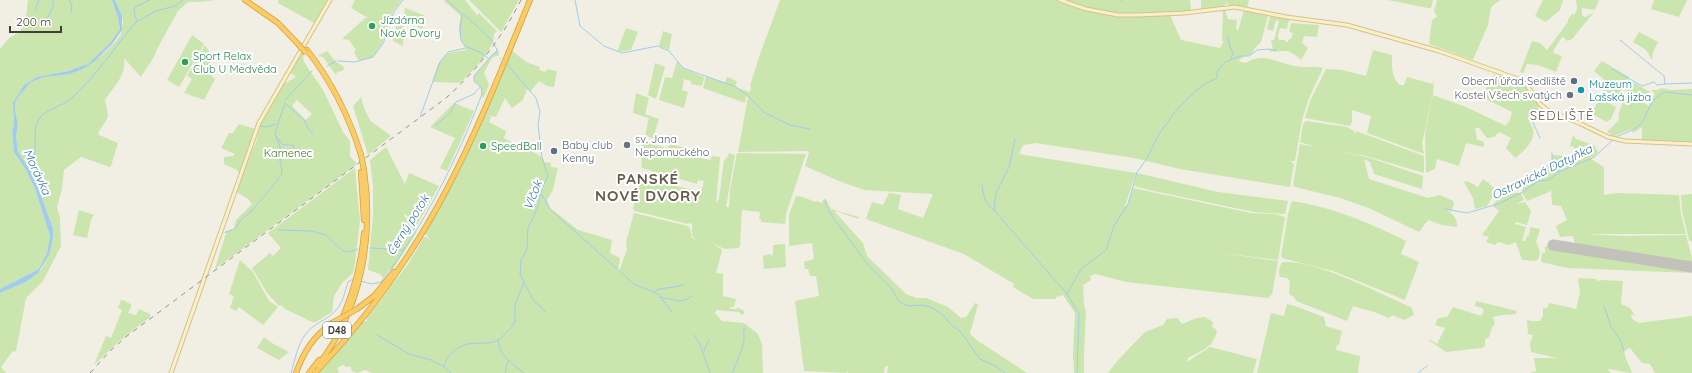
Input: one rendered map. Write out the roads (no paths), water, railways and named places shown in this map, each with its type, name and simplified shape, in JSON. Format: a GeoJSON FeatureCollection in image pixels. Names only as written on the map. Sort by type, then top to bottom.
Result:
{"type":"FeatureCollection","features":[{"type":"Feature","properties":{"kind":"highway","name":"D48"},"geometry":{"type":"LineString","coordinates":[[245,0],[265,13],[299,42]]}},
{"type":"Feature","properties":{"kind":"highway","name":"D48"},"geometry":{"type":"LineString","coordinates":[[250,0],[285,26],[307,51],[329,81],[354,132],[363,170],[367,197],[365,250],[357,283],[344,323],[314,373]]}},
{"type":"Feature","properties":{"kind":"highway"},"geometry":{"type":"LineString","coordinates":[[314,373],[346,339],[373,305],[422,232],[447,190],[467,148],[529,0]]}},
{"type":"Feature","properties":{"kind":"highway"},"geometry":{"type":"LineString","coordinates":[[296,373],[302,356],[309,345],[321,332],[370,300],[382,287],[422,232]]}},
{"type":"Feature","properties":{"kind":"highway","name":"D48"},"geometry":{"type":"LineString","coordinates":[[309,373],[334,335],[357,283]]}},
{"type":"Feature","properties":{"kind":"main road"},"geometry":{"type":"LineString","coordinates":[[171,373],[259,123],[330,0]]}},
{"type":"Feature","properties":{"kind":"main road"},"geometry":{"type":"LineString","coordinates":[[1060,0],[1086,9],[1118,15],[1169,14],[1235,7],[1286,17],[1347,25],[1439,51],[1518,78],[1526,84],[1540,104],[1547,110],[1613,139],[1692,144]]}},
{"type":"Feature","properties":{"kind":"water"},"geometry":{"type":"Polygon","coordinates":[[[112,0],[115,0],[122,16],[122,30],[113,43],[96,60],[83,69],[70,74],[44,77],[31,82],[15,103],[18,125],[16,136],[18,152],[32,174],[39,190],[53,229],[53,238],[49,255],[38,273],[26,282],[0,293],[0,289],[39,269],[47,253],[50,236],[35,189],[26,170],[14,152],[12,130],[14,125],[13,103],[24,85],[37,77],[68,71],[88,64],[111,42],[120,29],[112,0]]]}},
{"type":"Feature","properties":{"kind":"waterway"},"geometry":{"type":"LineString","coordinates":[[35,10],[39,0]]}},
{"type":"Feature","properties":{"kind":"waterway"},"geometry":{"type":"LineString","coordinates":[[45,23],[53,7],[53,0]]}},
{"type":"Feature","properties":{"kind":"waterway"},"geometry":{"type":"LineString","coordinates":[[69,0],[72,5],[71,12]]}},
{"type":"Feature","properties":{"kind":"waterway","name":"Morávka"},"geometry":{"type":"LineString","coordinates":[[27,169],[35,151],[35,132],[39,119],[45,113],[68,101],[80,90],[137,22],[134,11],[135,7],[150,0]]}},
{"type":"Feature","properties":{"kind":"waterway"},"geometry":{"type":"LineString","coordinates":[[138,21],[156,11],[175,6],[183,0]]}},
{"type":"Feature","properties":{"kind":"waterway"},"geometry":{"type":"LineString","coordinates":[[338,61],[355,62],[373,57],[384,42],[385,32],[394,12],[403,0]]}},
{"type":"Feature","properties":{"kind":"waterway","name":"Vlčok"},"geometry":{"type":"LineString","coordinates":[[447,0],[492,41],[497,48],[498,55]]}},
{"type":"Feature","properties":{"kind":"waterway"},"geometry":{"type":"LineString","coordinates":[[575,0],[580,26],[604,46],[622,53],[658,46],[669,51],[683,68],[736,87],[747,95],[765,113],[790,125],[810,129]]}},
{"type":"Feature","properties":{"kind":"waterway"},"geometry":{"type":"LineString","coordinates":[[420,117],[440,62],[448,52],[466,48],[461,40],[460,30],[462,15]]}},
{"type":"Feature","properties":{"kind":"waterway"},"geometry":{"type":"LineString","coordinates":[[1228,37],[1233,53],[1231,58]]}},
{"type":"Feature","properties":{"kind":"waterway"},"geometry":{"type":"LineString","coordinates":[[1620,40],[1664,76],[1665,84],[1692,83]]}},
{"type":"Feature","properties":{"kind":"waterway"},"geometry":{"type":"LineString","coordinates":[[467,47],[480,52],[488,58]]}},
{"type":"Feature","properties":{"kind":"waterway","name":"Černý potok"},"geometry":{"type":"LineString","coordinates":[[360,281],[372,284],[381,282],[397,261],[425,215],[462,143],[482,94],[481,87],[474,81],[474,76],[497,49]]}},
{"type":"Feature","properties":{"kind":"waterway"},"geometry":{"type":"LineString","coordinates":[[1067,294],[1081,269],[1106,250],[1114,226],[1128,204],[1137,172],[1146,160],[1159,134],[1174,113],[1203,85],[1217,78],[1217,72],[1225,62],[1240,56],[1249,56],[1257,50],[1276,50]]}},
{"type":"Feature","properties":{"kind":"waterway"},"geometry":{"type":"LineString","coordinates":[[327,66],[336,61]]}},
{"type":"Feature","properties":{"kind":"waterway","name":"Vlčok"},"geometry":{"type":"LineString","coordinates":[[506,63],[536,98],[540,112],[538,125],[542,158],[548,176],[542,189],[537,209],[528,228],[527,249],[521,260],[520,274],[524,282],[515,305],[515,321],[512,327],[498,341],[499,347],[504,356],[524,373]]}},
{"type":"Feature","properties":{"kind":"waterway"},"geometry":{"type":"LineString","coordinates":[[1612,69],[1642,86],[1654,82],[1657,85],[1665,84]]}},
{"type":"Feature","properties":{"kind":"waterway"},"geometry":{"type":"LineString","coordinates":[[285,100],[312,71]]}},
{"type":"Feature","properties":{"kind":"waterway"},"geometry":{"type":"LineString","coordinates":[[436,125],[450,113],[456,102],[474,94],[480,87]]}},
{"type":"Feature","properties":{"kind":"waterway","name":"Ostravická Datyňka"},"geometry":{"type":"LineString","coordinates":[[1615,137],[1631,131],[1638,126],[1644,119],[1656,97],[1664,92],[1692,95]]}},
{"type":"Feature","properties":{"kind":"waterway"},"geometry":{"type":"LineString","coordinates":[[281,176],[281,150],[275,133],[285,103]]}},
{"type":"Feature","properties":{"kind":"waterway"},"geometry":{"type":"LineString","coordinates":[[286,104],[304,120],[307,127],[313,134]]}},
{"type":"Feature","properties":{"kind":"waterway"},"geometry":{"type":"LineString","coordinates":[[1530,116],[1540,138]]}},
{"type":"Feature","properties":{"kind":"waterway"},"geometry":{"type":"LineString","coordinates":[[260,126],[266,127],[276,124]]}},
{"type":"Feature","properties":{"kind":"waterway"},"geometry":{"type":"LineString","coordinates":[[276,136],[283,145],[293,145],[296,155],[302,160]]}},
{"type":"Feature","properties":{"kind":"waterway"},"geometry":{"type":"LineString","coordinates":[[994,210],[996,193],[1009,167],[1015,139]]}},
{"type":"Feature","properties":{"kind":"waterway","name":"Ostravická Datyňka"},"geometry":{"type":"LineString","coordinates":[[1445,209],[1467,213],[1498,204],[1523,192],[1538,181],[1548,180],[1561,171],[1593,158],[1613,140]]}},
{"type":"Feature","properties":{"kind":"waterway"},"geometry":{"type":"LineString","coordinates":[[1552,153],[1552,163],[1559,172]]}},
{"type":"Feature","properties":{"kind":"waterway"},"geometry":{"type":"LineString","coordinates":[[235,229],[241,220],[252,211],[280,177]]}},
{"type":"Feature","properties":{"kind":"waterway"},"geometry":{"type":"LineString","coordinates":[[982,185],[984,196],[988,205],[1067,294],[1079,314],[1077,373]]}},
{"type":"Feature","properties":{"kind":"waterway"},"geometry":{"type":"LineString","coordinates":[[542,195],[550,209],[634,284]]}},
{"type":"Feature","properties":{"kind":"waterway"},"geometry":{"type":"LineString","coordinates":[[825,199],[826,205]]}},
{"type":"Feature","properties":{"kind":"waterway"},"geometry":{"type":"LineString","coordinates":[[827,207],[869,266],[892,289],[899,302],[908,306],[921,305],[931,307],[943,315],[951,325],[959,330],[980,359],[996,366],[1005,373]]}},
{"type":"Feature","properties":{"kind":"waterway"},"geometry":{"type":"LineString","coordinates":[[226,232],[232,230]]}},
{"type":"Feature","properties":{"kind":"waterway"},"geometry":{"type":"LineString","coordinates":[[279,230],[312,231],[326,235],[343,251],[350,252],[358,249]]}},
{"type":"Feature","properties":{"kind":"waterway"},"geometry":{"type":"LineString","coordinates":[[370,248],[403,250]]}},
{"type":"Feature","properties":{"kind":"waterway","name":"Černý potok"},"geometry":{"type":"LineString","coordinates":[[291,373],[302,339],[312,327],[329,317],[336,310],[342,300],[348,282],[353,279]]}},
{"type":"Feature","properties":{"kind":"waterway"},"geometry":{"type":"LineString","coordinates":[[524,283],[534,301],[546,312]]}},
{"type":"Feature","properties":{"kind":"waterway"},"geometry":{"type":"LineString","coordinates":[[634,284],[658,294],[672,312]]}},
{"type":"Feature","properties":{"kind":"waterway"},"geometry":{"type":"LineString","coordinates":[[653,292],[660,289],[683,285]]}},
{"type":"Feature","properties":{"kind":"waterway"},"geometry":{"type":"LineString","coordinates":[[660,297],[679,301],[686,300],[692,296]]}},
{"type":"Feature","properties":{"kind":"waterway"},"geometry":{"type":"LineString","coordinates":[[1604,306],[1611,327],[1620,339],[1624,351]]}},
{"type":"Feature","properties":{"kind":"waterway"},"geometry":{"type":"LineString","coordinates":[[732,373],[741,352],[744,340],[744,328]]}},
{"type":"Feature","properties":{"kind":"waterway"},"geometry":{"type":"LineString","coordinates":[[377,335],[409,354],[431,360],[444,367],[451,373]]}},
{"type":"Feature","properties":{"kind":"waterway"},"geometry":{"type":"LineString","coordinates":[[694,335],[700,344],[710,373]]}},
{"type":"Feature","properties":{"kind":"waterway"},"geometry":{"type":"LineString","coordinates":[[444,366],[446,359],[454,351],[466,344],[487,343],[498,340]]}},
{"type":"Feature","properties":{"kind":"waterway"},"geometry":{"type":"LineString","coordinates":[[704,351],[709,340]]}},
{"type":"Feature","properties":{"kind":"waterway"},"geometry":{"type":"LineString","coordinates":[[505,373],[508,361]]}},
{"type":"Feature","properties":{"kind":"waterway"},"geometry":{"type":"LineString","coordinates":[[1418,373],[1427,366]]}},
{"type":"Feature","properties":{"kind":"railway"},"geometry":{"type":"LineString","coordinates":[[90,373],[110,351],[127,336],[446,98],[488,53],[506,27],[521,0]]}},
{"type":"Feature","properties":{"kind":"place","name":"Jízdárna Nové Dvory"},"geometry":{"type":"Point","coordinates":[372,26]}},
{"type":"Feature","properties":{"kind":"place","name":"Sport Relax Club U Medvěda"},"geometry":{"type":"Point","coordinates":[185,62]}},
{"type":"Feature","properties":{"kind":"place","name":"Obecní úřad Sedliště"},"geometry":{"type":"Point","coordinates":[1574,81]}},
{"type":"Feature","properties":{"kind":"place","name":"Muzeum Lašská jizba"},"geometry":{"type":"Point","coordinates":[1581,90]}},
{"type":"Feature","properties":{"kind":"place","name":"Kostel Všech svatých"},"geometry":{"type":"Point","coordinates":[1570,95]}},
{"type":"Feature","properties":{"kind":"place","name":"sv. Jana Nepomuckého"},"geometry":{"type":"Point","coordinates":[627,145]}},
{"type":"Feature","properties":{"kind":"place","name":"SpeedBall"},"geometry":{"type":"Point","coordinates":[483,146]}},
{"type":"Feature","properties":{"kind":"place","name":"Baby club Kenny"},"geometry":{"type":"Point","coordinates":[554,151]}},
{"type":"Feature","properties":{"kind":"district","name":"SEDLIŠTĚ"},"geometry":{"type":"Point","coordinates":[1562,115]}},
{"type":"Feature","properties":{"kind":"district","name":"PANSKÉ NOVÉ DVORY"},"geometry":{"type":"Point","coordinates":[648,188]}},
{"type":"Feature","properties":{"kind":"park label","name":"Kamenec"},"geometry":{"type":"Point","coordinates":[288,153]}}]}
